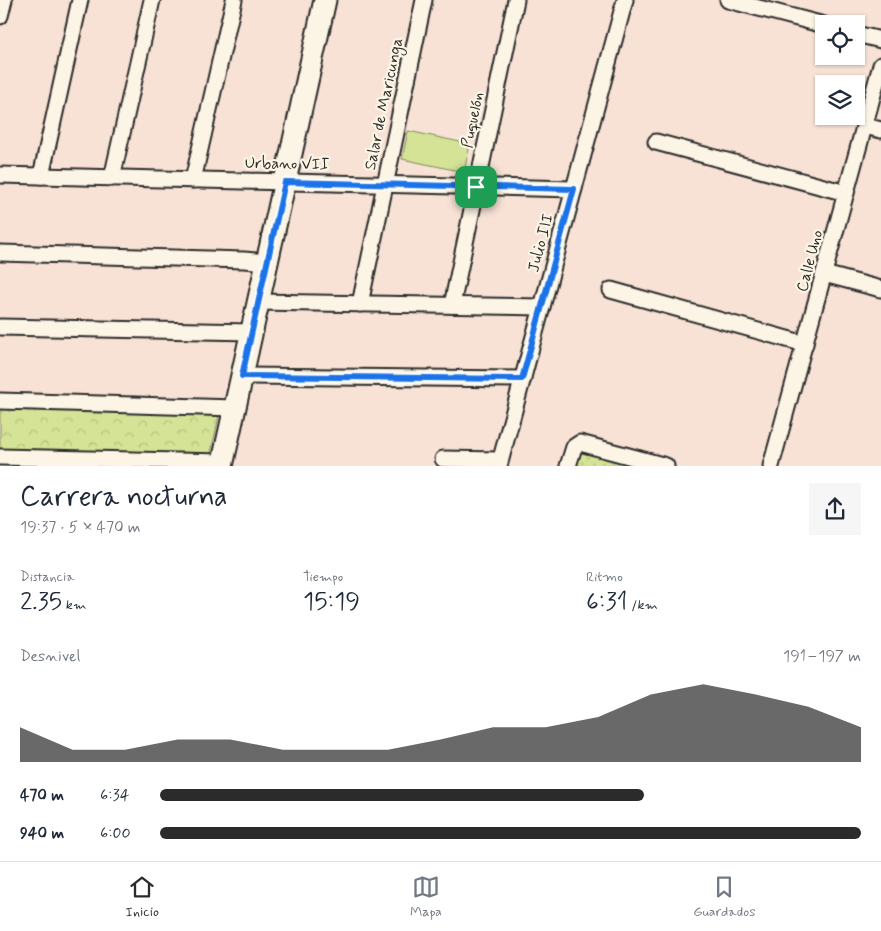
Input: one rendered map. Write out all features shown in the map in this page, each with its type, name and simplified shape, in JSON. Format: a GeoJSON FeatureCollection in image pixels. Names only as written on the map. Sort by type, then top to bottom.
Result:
{"type":"FeatureCollection","features":[{"type":"Feature","properties":{"kind":"street"},"geometry":{"type":"LineString","coordinates":[[0,16],[4,0]]}},
{"type":"Feature","properties":{"kind":"street"},"geometry":{"type":"LineString","coordinates":[[41,176],[80,0]]}},
{"type":"Feature","properties":{"kind":"street"},"geometry":{"type":"LineString","coordinates":[[112,178],[152,0]]}},
{"type":"Feature","properties":{"kind":"street"},"geometry":{"type":"LineString","coordinates":[[192,180],[234,0]]}},
{"type":"Feature","properties":{"kind":"street"},"geometry":{"type":"LineString","coordinates":[[0,457],[222,464],[325,0]]}},
{"type":"Feature","properties":{"kind":"street","name":"Salar de Maricunga"},"geometry":{"type":"LineString","coordinates":[[360,304],[424,0]]}},
{"type":"Feature","properties":{"kind":"street","name":"Puquelón"},"geometry":{"type":"LineString","coordinates":[[452,305],[516,0]]}},
{"type":"Feature","properties":{"kind":"street","name":"Julio III"},"geometry":{"type":"LineString","coordinates":[[500,463],[625,0]]}},
{"type":"Feature","properties":{"kind":"street"},"geometry":{"type":"LineString","coordinates":[[728,0],[815,23]]}},
{"type":"Feature","properties":{"kind":"street"},"geometry":{"type":"LineString","coordinates":[[865,36],[881,40]]}},
{"type":"Feature","properties":{"kind":"street","name":"Calle Uno"},"geometry":{"type":"LineString","coordinates":[[772,466],[881,65]]}},
{"type":"Feature","properties":{"kind":"street"},"geometry":{"type":"LineString","coordinates":[[865,126],[881,130]]}},
{"type":"Feature","properties":{"kind":"street"},"geometry":{"type":"LineString","coordinates":[[656,142],[846,193]]}},
{"type":"Feature","properties":{"kind":"street","name":"Urbano VII"},"geometry":{"type":"LineString","coordinates":[[0,175],[574,189]]}},
{"type":"Feature","properties":{"kind":"street"},"geometry":{"type":"LineString","coordinates":[[0,253],[267,262]]}},
{"type":"Feature","properties":{"kind":"street"},"geometry":{"type":"LineString","coordinates":[[824,274],[881,289]]}},
{"type":"Feature","properties":{"kind":"street"},"geometry":{"type":"LineString","coordinates":[[611,290],[805,344]]}},
{"type":"Feature","properties":{"kind":"street"},"geometry":{"type":"LineString","coordinates":[[258,302],[542,307]]}},
{"type":"Feature","properties":{"kind":"street"},"geometry":{"type":"LineString","coordinates":[[0,327],[252,332]]}},
{"type":"Feature","properties":{"kind":"street"},"geometry":{"type":"LineString","coordinates":[[242,376],[522,379]]}},
{"type":"Feature","properties":{"kind":"street"},"geometry":{"type":"LineString","coordinates":[[0,401],[235,408]]}},
{"type":"Feature","properties":{"kind":"street"},"geometry":{"type":"LineString","coordinates":[[568,466],[574,446],[580,443],[666,466]]}},
{"type":"Feature","properties":{"kind":"street"},"geometry":{"type":"LineString","coordinates":[[443,459],[500,463]]}},
{"type":"Feature","properties":{"kind":"green space"},"geometry":{"type":"Polygon","coordinates":[[[408,131],[470,144],[464,172],[402,159],[408,131]]]}},
{"type":"Feature","properties":{"kind":"green space"},"geometry":{"type":"Polygon","coordinates":[[[0,407],[219,416],[210,457],[0,449],[0,407]]]}},
{"type":"Feature","properties":{"kind":"green space"},"geometry":{"type":"Polygon","coordinates":[[[583,447],[657,466],[575,466],[583,447]]]}},
{"type":"Feature","properties":{"kind":"route"},"geometry":{"type":"LineString","coordinates":[[285,182],[476,187],[574,189],[522,379],[242,376],[285,182]]}}]}
